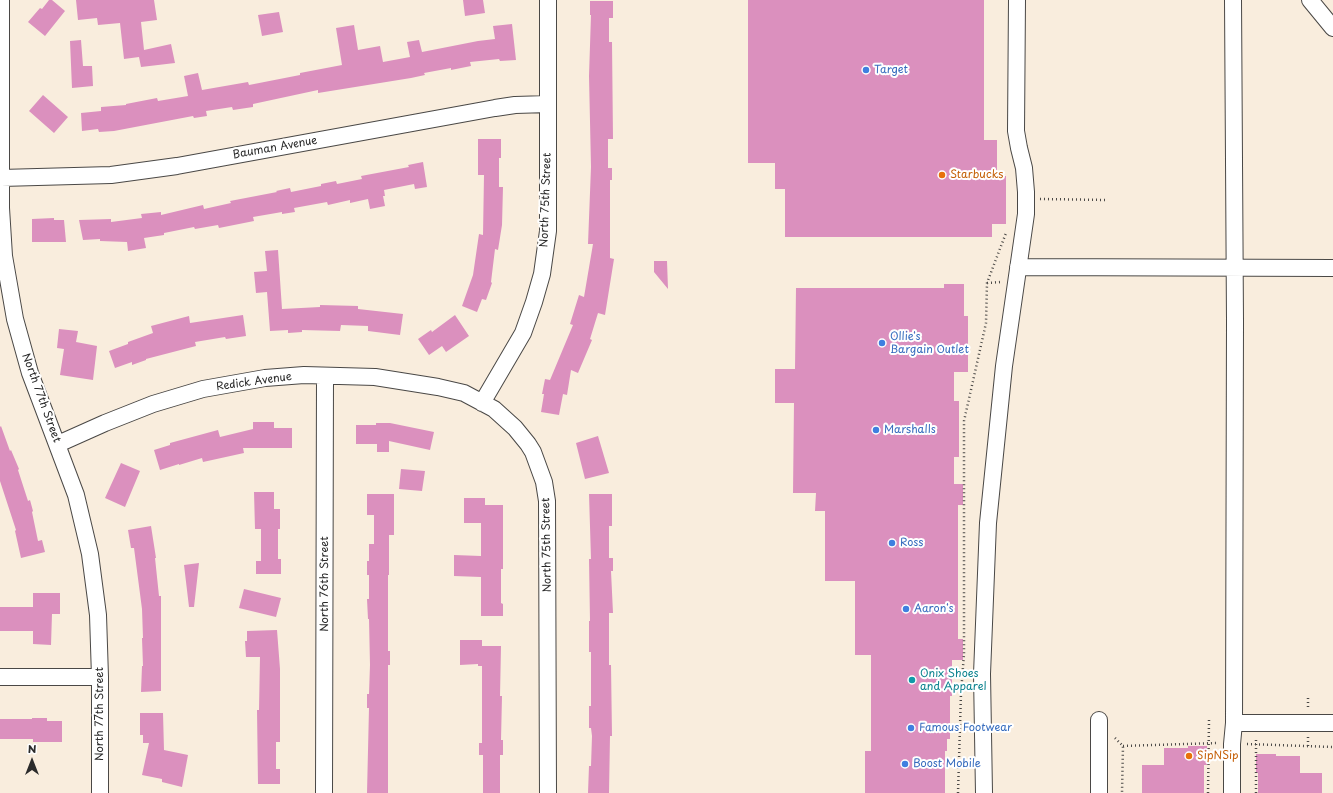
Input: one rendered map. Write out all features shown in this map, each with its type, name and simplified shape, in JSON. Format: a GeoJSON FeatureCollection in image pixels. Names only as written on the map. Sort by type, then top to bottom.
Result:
{"type":"FeatureCollection","features":[{"type":"Feature","properties":{"kind":"street","name":"North 77th Street"},"geometry":{"type":"LineString","coordinates":[[1,0],[1,208],[4,256],[15,319],[30,373],[76,495],[90,554],[98,615],[100,677],[100,793]]}},
{"type":"Feature","properties":{"kind":"street","name":"North 75th Street"},"geometry":{"type":"LineString","coordinates":[[548,0],[548,231],[542,274],[523,333],[482,403],[500,414],[528,444],[533,452],[544,482],[547,501],[548,793]]}},
{"type":"Feature","properties":{"kind":"street"},"geometry":{"type":"LineString","coordinates":[[984,793],[982,674],[988,523],[1003,373],[1026,214],[1024,168],[1016,131],[1017,0]]}},
{"type":"Feature","properties":{"kind":"street"},"geometry":{"type":"LineString","coordinates":[[1232,793],[1232,744],[1234,722],[1235,268],[1233,0]]}},
{"type":"Feature","properties":{"kind":"street"},"geometry":{"type":"LineString","coordinates":[[1310,0],[1333,28]]}},
{"type":"Feature","properties":{"kind":"street","name":"Bauman Avenue"},"geometry":{"type":"LineString","coordinates":[[1,178],[111,175],[177,166],[495,108],[515,105],[548,104]]}},
{"type":"Feature","properties":{"kind":"street"},"geometry":{"type":"LineString","coordinates":[[1018,268],[1333,268]]}},
{"type":"Feature","properties":{"kind":"street","name":"Redick Avenue"},"geometry":{"type":"LineString","coordinates":[[58,444],[153,404],[203,389],[264,378],[304,375],[375,378],[438,387],[464,393],[482,403]]}},
{"type":"Feature","properties":{"kind":"street","name":"North 76th Street"},"geometry":{"type":"LineString","coordinates":[[324,793],[325,376]]}},
{"type":"Feature","properties":{"kind":"street"},"geometry":{"type":"LineString","coordinates":[[0,677],[100,677]]}},
{"type":"Feature","properties":{"kind":"street"},"geometry":{"type":"LineString","coordinates":[[1099,720],[1099,793]]}},
{"type":"Feature","properties":{"kind":"street"},"geometry":{"type":"LineString","coordinates":[[1234,722],[1333,723]]}},
{"type":"Feature","properties":{"kind":"path"},"geometry":{"type":"LineString","coordinates":[[1026,199],[1108,200]]}},
{"type":"Feature","properties":{"kind":"path"},"geometry":{"type":"LineString","coordinates":[[958,793],[961,693],[964,654],[964,421],[986,323],[987,282],[1001,247]]}},
{"type":"Feature","properties":{"kind":"path"},"geometry":{"type":"LineString","coordinates":[[1208,793],[1209,720]]}},
{"type":"Feature","properties":{"kind":"path"},"geometry":{"type":"LineString","coordinates":[[1122,793],[1123,746],[1209,743]]}},
{"type":"Feature","properties":{"kind":"path"},"geometry":{"type":"LineString","coordinates":[[1256,793],[1256,744],[1333,747]]}},
{"type":"Feature","properties":{"kind":"building"},"geometry":{"type":"Polygon","coordinates":[[[49,0],[52,0],[65,11],[45,36],[28,22],[49,0]]]}},
{"type":"Feature","properties":{"kind":"building"},"geometry":{"type":"Polygon","coordinates":[[[76,0],[154,0],[157,20],[141,22],[144,50],[171,44],[175,63],[141,67],[139,57],[124,59],[120,23],[98,25],[97,18],[78,20],[76,0]]]}},
{"type":"Feature","properties":{"kind":"building"},"geometry":{"type":"Polygon","coordinates":[[[463,0],[483,0],[485,13],[465,16],[463,0]]]}},
{"type":"Feature","properties":{"kind":"building","name":"Target"},"geometry":{"type":"Polygon","coordinates":[[[748,0],[984,0],[984,140],[997,140],[997,176],[1006,176],[1006,224],[992,224],[992,237],[785,237],[785,189],[775,189],[775,163],[748,163],[748,0]]]}},
{"type":"Feature","properties":{"kind":"building"},"geometry":{"type":"Polygon","coordinates":[[[590,1],[613,1],[613,18],[609,18],[609,42],[612,42],[613,139],[608,139],[608,168],[612,168],[612,180],[610,180],[610,258],[614,259],[605,315],[598,313],[590,339],[592,340],[578,373],[571,370],[567,395],[563,394],[559,415],[541,412],[544,394],[542,394],[545,379],[550,380],[573,325],[570,324],[579,295],[584,297],[593,244],[588,244],[591,167],[589,76],[590,1]]]}},
{"type":"Feature","properties":{"kind":"building"},"geometry":{"type":"Polygon","coordinates":[[[279,12],[283,32],[262,36],[258,15],[279,12]]]}},
{"type":"Feature","properties":{"kind":"building"},"geometry":{"type":"Polygon","coordinates":[[[512,24],[516,60],[500,61],[499,59],[470,62],[471,66],[424,73],[425,75],[411,78],[318,93],[318,90],[253,104],[253,107],[233,110],[232,107],[206,111],[207,116],[194,118],[193,116],[114,131],[99,132],[98,129],[82,131],[81,113],[101,111],[101,107],[126,105],[157,98],[158,101],[188,96],[184,76],[198,73],[202,90],[248,82],[249,85],[342,65],[336,28],[354,25],[358,50],[380,46],[383,62],[410,57],[407,42],[419,40],[422,52],[495,39],[493,26],[512,24]]]}},
{"type":"Feature","properties":{"kind":"building"},"geometry":{"type":"Polygon","coordinates":[[[81,40],[83,66],[92,66],[93,86],[72,88],[70,41],[81,40]]]}},
{"type":"Feature","properties":{"kind":"building"},"geometry":{"type":"Polygon","coordinates":[[[43,95],[68,117],[54,133],[29,111],[43,95]]]}},
{"type":"Feature","properties":{"kind":"building"},"geometry":{"type":"Polygon","coordinates":[[[478,139],[501,139],[501,158],[499,158],[499,187],[503,187],[502,225],[498,250],[495,249],[492,283],[486,300],[482,299],[477,312],[462,306],[473,275],[479,234],[483,235],[484,175],[478,175],[478,139]]]}},
{"type":"Feature","properties":{"kind":"building"},"geometry":{"type":"Polygon","coordinates":[[[423,162],[427,187],[415,189],[414,184],[384,190],[385,196],[383,196],[385,206],[370,209],[368,199],[350,203],[350,200],[328,205],[327,202],[294,208],[295,212],[282,214],[282,212],[253,217],[254,221],[219,228],[218,225],[195,229],[194,227],[164,233],[164,235],[144,238],[146,248],[128,251],[127,242],[100,241],[100,239],[83,240],[79,220],[111,219],[111,222],[142,218],[141,214],[161,212],[161,215],[203,205],[204,209],[231,203],[230,201],[290,188],[291,192],[321,186],[321,184],[336,181],[337,184],[362,179],[361,176],[409,167],[408,165],[423,162]]]}},
{"type":"Feature","properties":{"kind":"building"},"geometry":{"type":"Polygon","coordinates":[[[54,218],[54,220],[64,220],[66,242],[32,242],[32,219],[54,218]]]}},
{"type":"Feature","properties":{"kind":"building"},"geometry":{"type":"Polygon","coordinates":[[[278,250],[282,309],[320,307],[320,305],[358,306],[358,309],[403,314],[400,335],[368,331],[368,326],[341,325],[340,331],[302,330],[302,332],[288,333],[288,330],[270,331],[267,292],[256,293],[254,272],[267,271],[265,251],[278,250]]]}},
{"type":"Feature","properties":{"kind":"building"},"geometry":{"type":"Polygon","coordinates":[[[654,261],[667,261],[668,289],[654,272],[654,261]]]}},
{"type":"Feature","properties":{"kind":"building"},"geometry":{"type":"Polygon","coordinates":[[[944,284],[964,284],[964,316],[968,316],[968,372],[954,372],[954,401],[959,401],[959,457],[954,457],[954,484],[963,484],[963,505],[958,505],[958,639],[963,639],[963,660],[952,660],[950,739],[947,739],[947,751],[945,751],[945,793],[865,793],[865,751],[871,751],[871,655],[855,655],[855,581],[825,581],[825,511],[815,511],[816,493],[793,493],[794,403],[775,403],[775,369],[795,369],[796,288],[944,288],[944,284]]]}},
{"type":"Feature","properties":{"kind":"building"},"geometry":{"type":"Polygon","coordinates":[[[243,315],[246,336],[226,339],[225,337],[195,342],[196,346],[146,359],[132,365],[132,362],[115,368],[109,351],[153,333],[151,326],[189,316],[190,323],[243,315]]]}},
{"type":"Feature","properties":{"kind":"building"},"geometry":{"type":"Polygon","coordinates":[[[455,315],[469,336],[446,352],[442,346],[429,355],[418,339],[431,330],[432,332],[455,315]]]}},
{"type":"Feature","properties":{"kind":"building"},"geometry":{"type":"Polygon","coordinates":[[[59,329],[78,331],[76,342],[97,346],[93,380],[60,375],[64,349],[57,348],[59,329]]]}},
{"type":"Feature","properties":{"kind":"building"},"geometry":{"type":"Polygon","coordinates":[[[253,422],[274,422],[274,428],[292,428],[292,448],[243,448],[244,453],[203,462],[202,458],[160,470],[154,450],[170,445],[170,443],[218,430],[220,437],[253,429],[253,422]]]}},
{"type":"Feature","properties":{"kind":"building"},"geometry":{"type":"Polygon","coordinates":[[[376,423],[390,423],[434,432],[430,450],[389,441],[389,452],[377,452],[377,444],[356,444],[356,425],[376,425],[376,423]]]}},
{"type":"Feature","properties":{"kind":"building"},"geometry":{"type":"Polygon","coordinates":[[[1,426],[10,451],[11,450],[19,469],[18,470],[28,501],[30,500],[38,541],[42,540],[45,552],[21,558],[16,530],[0,481],[1,426]]]}},
{"type":"Feature","properties":{"kind":"building"},"geometry":{"type":"Polygon","coordinates":[[[598,436],[609,473],[585,479],[576,443],[598,436]]]}},
{"type":"Feature","properties":{"kind":"building"},"geometry":{"type":"Polygon","coordinates":[[[121,463],[140,471],[125,507],[105,498],[121,463]]]}},
{"type":"Feature","properties":{"kind":"building"},"geometry":{"type":"Polygon","coordinates":[[[401,469],[425,471],[422,491],[399,489],[401,469]]]}},
{"type":"Feature","properties":{"kind":"building"},"geometry":{"type":"Polygon","coordinates":[[[254,492],[274,492],[274,509],[280,509],[278,559],[281,559],[281,574],[256,574],[256,561],[261,561],[261,529],[255,529],[254,492]]]}},
{"type":"Feature","properties":{"kind":"building"},"geometry":{"type":"Polygon","coordinates":[[[367,494],[394,494],[394,535],[389,535],[388,575],[388,651],[390,651],[390,665],[388,665],[388,793],[367,793],[369,708],[367,708],[367,694],[369,694],[370,665],[367,599],[369,599],[369,575],[367,575],[367,561],[369,561],[369,544],[374,544],[374,515],[367,515],[367,494]]]}},
{"type":"Feature","properties":{"kind":"building"},"geometry":{"type":"Polygon","coordinates":[[[589,494],[612,494],[612,526],[609,526],[609,558],[613,558],[613,571],[611,571],[613,613],[609,613],[609,665],[611,665],[612,736],[610,736],[609,793],[588,793],[592,736],[591,728],[589,728],[589,706],[591,706],[591,652],[589,652],[589,559],[591,559],[589,494]]]}},
{"type":"Feature","properties":{"kind":"building"},"geometry":{"type":"Polygon","coordinates":[[[464,498],[485,498],[485,505],[503,505],[503,569],[501,569],[501,603],[503,604],[503,616],[481,616],[481,577],[454,576],[454,555],[481,556],[481,523],[464,523],[464,498]]]}},
{"type":"Feature","properties":{"kind":"building"},"geometry":{"type":"Polygon","coordinates":[[[151,526],[156,558],[159,596],[161,596],[161,691],[141,692],[143,666],[142,609],[134,548],[131,548],[128,530],[151,526]]]}},
{"type":"Feature","properties":{"kind":"building"},"geometry":{"type":"Polygon","coordinates":[[[199,563],[194,607],[189,607],[184,565],[199,563]]]}},
{"type":"Feature","properties":{"kind":"building"},"geometry":{"type":"Polygon","coordinates":[[[244,589],[281,598],[276,617],[239,608],[244,589]]]}},
{"type":"Feature","properties":{"kind":"building"},"geometry":{"type":"Polygon","coordinates":[[[33,593],[60,593],[60,614],[52,614],[51,645],[33,644],[33,631],[0,631],[0,607],[33,607],[33,593]]]}},
{"type":"Feature","properties":{"kind":"building"},"geometry":{"type":"Polygon","coordinates":[[[277,630],[280,669],[280,742],[276,742],[276,769],[280,769],[280,784],[258,784],[257,710],[259,710],[260,657],[246,657],[245,641],[247,641],[247,631],[277,630]]]}},
{"type":"Feature","properties":{"kind":"building"},"geometry":{"type":"Polygon","coordinates":[[[460,640],[482,640],[482,646],[501,646],[500,696],[502,696],[501,740],[503,740],[503,755],[500,755],[500,793],[483,793],[483,755],[479,755],[479,743],[482,743],[482,666],[478,666],[478,664],[460,665],[460,640]]]}},
{"type":"Feature","properties":{"kind":"building"},"geometry":{"type":"Polygon","coordinates":[[[140,713],[163,713],[164,750],[188,755],[182,787],[162,782],[162,779],[142,775],[149,743],[143,743],[143,735],[140,735],[140,713]]]}},
{"type":"Feature","properties":{"kind":"building"},"geometry":{"type":"Polygon","coordinates":[[[47,718],[47,721],[62,721],[62,742],[33,742],[33,739],[0,739],[0,719],[47,718]]]}},
{"type":"Feature","properties":{"kind":"building"},"geometry":{"type":"Polygon","coordinates":[[[1188,746],[1207,746],[1207,765],[1204,765],[1204,793],[1142,793],[1142,765],[1164,765],[1164,748],[1188,748],[1188,746]]]}},
{"type":"Feature","properties":{"kind":"building"},"geometry":{"type":"Polygon","coordinates":[[[1256,754],[1300,756],[1300,773],[1322,773],[1322,793],[1258,793],[1256,754]]]}},
{"type":"Feature","properties":{"kind":"place","name":"Target"},"geometry":{"type":"Point","coordinates":[866,70]}},
{"type":"Feature","properties":{"kind":"place","name":"Starbucks"},"geometry":{"type":"Point","coordinates":[942,175]}},
{"type":"Feature","properties":{"kind":"place","name":"Ollie's Bargain Outlet"},"geometry":{"type":"Point","coordinates":[882,343]}},
{"type":"Feature","properties":{"kind":"place","name":"Marshalls"},"geometry":{"type":"Point","coordinates":[876,430]}},
{"type":"Feature","properties":{"kind":"place","name":"Ross"},"geometry":{"type":"Point","coordinates":[892,543]}},
{"type":"Feature","properties":{"kind":"place","name":"Aaron's"},"geometry":{"type":"Point","coordinates":[906,609]}},
{"type":"Feature","properties":{"kind":"place","name":"Onix Shoes and Apparel"},"geometry":{"type":"Point","coordinates":[912,680]}},
{"type":"Feature","properties":{"kind":"place","name":"Famous Footwear"},"geometry":{"type":"Point","coordinates":[911,728]}},
{"type":"Feature","properties":{"kind":"place","name":"SipNSip"},"geometry":{"type":"Point","coordinates":[1189,756]}},
{"type":"Feature","properties":{"kind":"place","name":"Boost Mobile"},"geometry":{"type":"Point","coordinates":[905,764]}}]}
